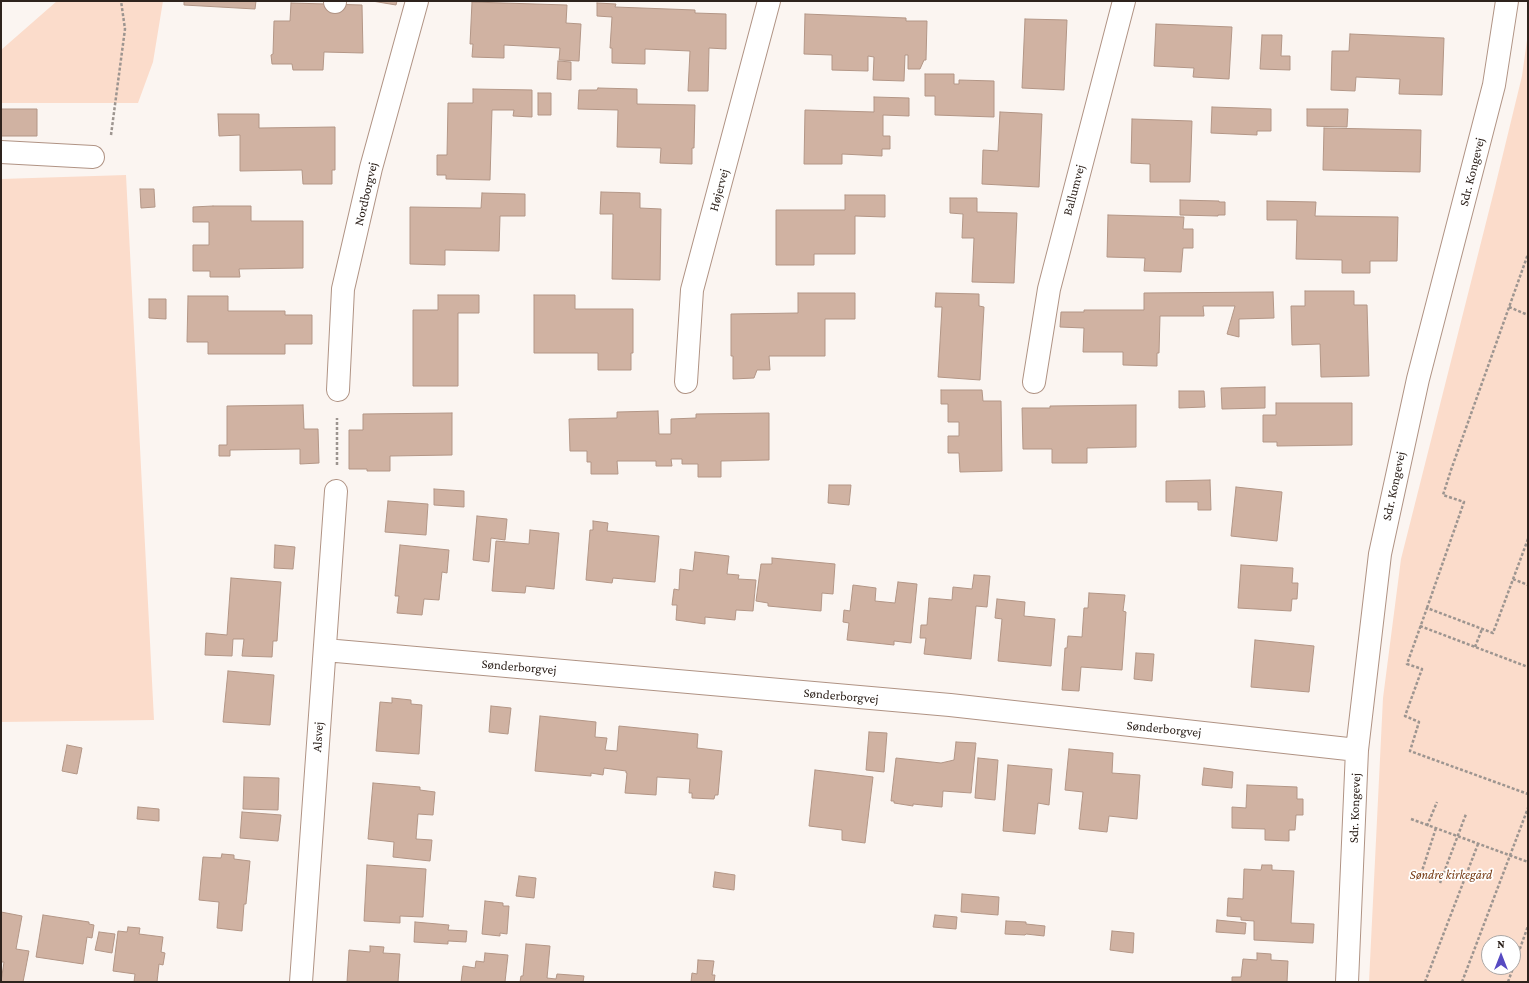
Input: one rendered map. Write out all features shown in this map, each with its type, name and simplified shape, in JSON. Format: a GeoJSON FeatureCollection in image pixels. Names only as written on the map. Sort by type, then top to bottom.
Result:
{"type":"FeatureCollection","features":[{"type":"Feature","properties":{"kind":"street","name":"Nordborgvej"},"geometry":{"type":"LineString","coordinates":[[338,390],[343,289],[371,168],[417,1]]}},
{"type":"Feature","properties":{"kind":"street","name":"Højervej"},"geometry":{"type":"LineString","coordinates":[[686,382],[692,290],[769,1]]}},
{"type":"Feature","properties":{"kind":"street","name":"Ballumvej"},"geometry":{"type":"LineString","coordinates":[[1034,382],[1049,289],[1124,1]]}},
{"type":"Feature","properties":{"kind":"street","name":"Sdr. Kongevej"},"geometry":{"type":"LineString","coordinates":[[1347,982],[1357,750],[1380,554],[1418,379],[1494,85],[1507,1]]}},
{"type":"Feature","properties":{"kind":"street"},"geometry":{"type":"LineString","coordinates":[[1,152],[93,157]]}},
{"type":"Feature","properties":{"kind":"street","name":"Alsvej"},"geometry":{"type":"LineString","coordinates":[[301,982],[336,491]]}},
{"type":"Feature","properties":{"kind":"street","name":"Sønderborgvej"},"geometry":{"type":"LineString","coordinates":[[325,650],[950,705],[1357,750]]}},
{"type":"Feature","properties":{"kind":"path"},"geometry":{"type":"LineString","coordinates":[[93,157],[110,147],[125,29],[120,1]]}},
{"type":"Feature","properties":{"kind":"path"},"geometry":{"type":"LineString","coordinates":[[1528,254],[1443,495],[1464,502],[1407,664],[1422,669],[1405,716],[1419,722],[1410,751],[1528,794]]}},
{"type":"Feature","properties":{"kind":"path"},"geometry":{"type":"LineString","coordinates":[[1509,307],[1528,315]]}},
{"type":"Feature","properties":{"kind":"path"},"geometry":{"type":"LineString","coordinates":[[336,466],[338,390]]}},
{"type":"Feature","properties":{"kind":"path"},"geometry":{"type":"LineString","coordinates":[[1427,608],[1493,633],[1528,539]]}},
{"type":"Feature","properties":{"kind":"path"},"geometry":{"type":"LineString","coordinates":[[1513,579],[1528,585]]}},
{"type":"Feature","properties":{"kind":"path"},"geometry":{"type":"LineString","coordinates":[[1420,626],[1528,667]]}},
{"type":"Feature","properties":{"kind":"path"},"geometry":{"type":"LineString","coordinates":[[1475,647],[1482,629]]}},
{"type":"Feature","properties":{"kind":"path"},"geometry":{"type":"LineString","coordinates":[[1427,826],[1437,802]]}},
{"type":"Feature","properties":{"kind":"path"},"geometry":{"type":"LineString","coordinates":[[1462,982],[1528,808]]}},
{"type":"Feature","properties":{"kind":"path"},"geometry":{"type":"LineString","coordinates":[[1440,883],[1466,814]]}},
{"type":"Feature","properties":{"kind":"path"},"geometry":{"type":"LineString","coordinates":[[1411,819],[1528,862]]}},
{"type":"Feature","properties":{"kind":"path"},"geometry":{"type":"LineString","coordinates":[[1421,874],[1436,828]]}},
{"type":"Feature","properties":{"kind":"path"},"geometry":{"type":"LineString","coordinates":[[1425,982],[1478,844]]}},
{"type":"Feature","properties":{"kind":"path"},"geometry":{"type":"LineString","coordinates":[[1508,982],[1528,926]]}},
{"type":"Feature","properties":{"kind":"green space"},"geometry":{"type":"Polygon","coordinates":[[[57,1],[163,1],[153,62],[138,103],[1,103],[1,50],[57,1]]]}},
{"type":"Feature","properties":{"kind":"green space","name":"Søndre kirkegård"},"geometry":{"type":"Polygon","coordinates":[[[1528,33],[1528,982],[1369,982],[1383,698],[1401,559],[1522,76],[1528,33]]]}},
{"type":"Feature","properties":{"kind":"green space"},"geometry":{"type":"Polygon","coordinates":[[[126,175],[154,720],[1,722],[1,179],[126,175]]]}},
{"type":"Feature","properties":{"kind":"building"},"geometry":{"type":"Polygon","coordinates":[[[184,1],[256,1],[255,9],[184,5],[184,1]]]}},
{"type":"Feature","properties":{"kind":"building"},"geometry":{"type":"Polygon","coordinates":[[[372,1],[397,1],[396,5],[372,1]]]}},
{"type":"Feature","properties":{"kind":"building"},"geometry":{"type":"Polygon","coordinates":[[[472,2],[567,5],[566,23],[581,24],[579,61],[559,60],[560,48],[504,45],[504,58],[472,57],[473,44],[470,44],[472,2]]]}},
{"type":"Feature","properties":{"kind":"building"},"geometry":{"type":"Polygon","coordinates":[[[291,3],[362,5],[363,53],[324,52],[323,70],[293,70],[292,64],[272,64],[271,55],[273,54],[274,21],[290,21],[291,3]]]}},
{"type":"Feature","properties":{"kind":"building"},"geometry":{"type":"Polygon","coordinates":[[[597,3],[616,4],[615,7],[695,10],[695,13],[726,14],[726,49],[709,48],[708,91],[688,91],[690,51],[645,49],[645,64],[612,63],[612,48],[610,48],[612,17],[597,16],[597,3]]]}},
{"type":"Feature","properties":{"kind":"building"},"geometry":{"type":"Polygon","coordinates":[[[805,14],[906,18],[906,21],[927,21],[926,60],[924,60],[920,69],[908,69],[908,55],[905,55],[904,81],[873,80],[874,57],[868,56],[868,71],[832,70],[832,55],[804,54],[805,14]]]}},
{"type":"Feature","properties":{"kind":"building"},"geometry":{"type":"Polygon","coordinates":[[[1025,19],[1067,20],[1064,90],[1022,88],[1025,19]]]}},
{"type":"Feature","properties":{"kind":"building"},"geometry":{"type":"Polygon","coordinates":[[[1156,24],[1232,27],[1229,79],[1193,77],[1194,68],[1154,66],[1156,24]]]}},
{"type":"Feature","properties":{"kind":"building"},"geometry":{"type":"Polygon","coordinates":[[[1350,34],[1444,38],[1442,95],[1399,94],[1400,79],[1356,77],[1355,91],[1331,90],[1332,51],[1349,51],[1350,34]]]}},
{"type":"Feature","properties":{"kind":"building"},"geometry":{"type":"Polygon","coordinates":[[[1262,35],[1282,35],[1281,56],[1290,56],[1290,70],[1260,69],[1262,35]]]}},
{"type":"Feature","properties":{"kind":"building"},"geometry":{"type":"Polygon","coordinates":[[[558,61],[571,62],[571,80],[557,79],[558,61]]]}},
{"type":"Feature","properties":{"kind":"building"},"geometry":{"type":"Polygon","coordinates":[[[925,74],[954,74],[954,84],[959,84],[959,80],[994,81],[994,117],[935,115],[935,96],[925,96],[925,74]]]}},
{"type":"Feature","properties":{"kind":"building"},"geometry":{"type":"Polygon","coordinates":[[[598,88],[637,89],[637,104],[695,105],[692,164],[660,163],[661,148],[617,147],[618,110],[578,109],[579,90],[597,90],[598,88]]]}},
{"type":"Feature","properties":{"kind":"building"},"geometry":{"type":"Polygon","coordinates":[[[473,89],[532,90],[532,117],[513,116],[514,110],[492,110],[490,180],[446,179],[446,175],[437,175],[437,155],[447,155],[448,103],[473,103],[473,89]]]}},
{"type":"Feature","properties":{"kind":"building"},"geometry":{"type":"Polygon","coordinates":[[[538,93],[551,93],[551,115],[538,115],[538,93]]]}},
{"type":"Feature","properties":{"kind":"building"},"geometry":{"type":"Polygon","coordinates":[[[874,97],[909,98],[909,116],[883,115],[883,136],[890,136],[890,149],[882,149],[882,156],[842,154],[842,164],[804,164],[805,110],[874,112],[874,97]]]}},
{"type":"Feature","properties":{"kind":"building"},"geometry":{"type":"Polygon","coordinates":[[[1212,107],[1271,109],[1271,131],[1257,131],[1257,135],[1211,133],[1212,107]]]}},
{"type":"Feature","properties":{"kind":"building"},"geometry":{"type":"Polygon","coordinates":[[[1,109],[37,109],[37,136],[1,136],[1,109]]]}},
{"type":"Feature","properties":{"kind":"building"},"geometry":{"type":"Polygon","coordinates":[[[1307,109],[1348,109],[1347,127],[1307,126],[1307,109]]]}},
{"type":"Feature","properties":{"kind":"building"},"geometry":{"type":"Polygon","coordinates":[[[1000,112],[1042,114],[1039,187],[982,184],[983,150],[998,151],[1000,112]]]}},
{"type":"Feature","properties":{"kind":"building"},"geometry":{"type":"Polygon","coordinates":[[[218,114],[259,114],[259,128],[335,127],[335,170],[332,170],[332,184],[303,184],[302,170],[240,171],[240,135],[219,136],[218,114]]]}},
{"type":"Feature","properties":{"kind":"building"},"geometry":{"type":"Polygon","coordinates":[[[1132,119],[1192,121],[1190,182],[1150,182],[1150,164],[1131,163],[1132,119]]]}},
{"type":"Feature","properties":{"kind":"building"},"geometry":{"type":"Polygon","coordinates":[[[1324,128],[1421,130],[1420,172],[1323,170],[1324,128]]]}},
{"type":"Feature","properties":{"kind":"building"},"geometry":{"type":"Polygon","coordinates":[[[140,189],[154,189],[155,207],[141,208],[140,189]]]}},
{"type":"Feature","properties":{"kind":"building"},"geometry":{"type":"Polygon","coordinates":[[[601,192],[640,193],[640,208],[661,209],[660,280],[612,279],[613,214],[600,214],[601,192]]]}},
{"type":"Feature","properties":{"kind":"building"},"geometry":{"type":"Polygon","coordinates":[[[482,193],[525,194],[525,216],[500,216],[499,251],[445,250],[445,265],[410,264],[410,207],[481,208],[482,193]]]}},
{"type":"Feature","properties":{"kind":"building"},"geometry":{"type":"Polygon","coordinates":[[[845,195],[885,195],[885,217],[855,216],[855,254],[814,254],[814,265],[776,265],[776,210],[845,210],[845,195]]]}},
{"type":"Feature","properties":{"kind":"building"},"geometry":{"type":"Polygon","coordinates":[[[950,198],[977,198],[977,212],[1017,213],[1014,283],[972,282],[974,238],[962,238],[963,214],[950,213],[950,198]]]}},
{"type":"Feature","properties":{"kind":"building"},"geometry":{"type":"Polygon","coordinates":[[[1180,200],[1225,202],[1225,215],[1180,215],[1180,200]]]}},
{"type":"Feature","properties":{"kind":"building"},"geometry":{"type":"Polygon","coordinates":[[[1267,201],[1316,202],[1315,216],[1398,217],[1397,261],[1370,261],[1370,273],[1342,273],[1342,260],[1296,259],[1297,220],[1267,220],[1267,201]]]}},
{"type":"Feature","properties":{"kind":"building"},"geometry":{"type":"Polygon","coordinates":[[[251,206],[251,221],[303,221],[303,268],[239,269],[240,277],[210,277],[210,271],[193,271],[193,245],[209,245],[209,222],[193,222],[193,207],[251,206]]]}},
{"type":"Feature","properties":{"kind":"building"},"geometry":{"type":"Polygon","coordinates":[[[1108,215],[1184,217],[1183,229],[1193,229],[1193,248],[1183,248],[1181,272],[1144,271],[1145,258],[1107,257],[1108,215]]]}},
{"type":"Feature","properties":{"kind":"building"},"geometry":{"type":"Polygon","coordinates":[[[1305,291],[1354,291],[1354,305],[1367,305],[1369,376],[1321,377],[1320,344],[1292,345],[1291,306],[1305,306],[1305,291]]]}},
{"type":"Feature","properties":{"kind":"building"},"geometry":{"type":"Polygon","coordinates":[[[1273,292],[1274,318],[1239,319],[1239,337],[1227,334],[1235,306],[1203,306],[1204,316],[1160,316],[1159,353],[1157,353],[1157,366],[1123,365],[1123,352],[1083,352],[1084,328],[1060,327],[1061,312],[1084,312],[1084,310],[1144,310],[1144,293],[1273,292]]]}},
{"type":"Feature","properties":{"kind":"building"},"geometry":{"type":"Polygon","coordinates":[[[798,293],[855,293],[855,319],[825,319],[825,356],[769,356],[770,370],[757,370],[754,378],[733,379],[733,356],[731,356],[731,314],[798,313],[798,293]]]}},
{"type":"Feature","properties":{"kind":"building"},"geometry":{"type":"Polygon","coordinates":[[[936,293],[979,294],[979,306],[984,307],[980,380],[938,377],[942,307],[935,307],[936,293]]]}},
{"type":"Feature","properties":{"kind":"building"},"geometry":{"type":"Polygon","coordinates":[[[438,295],[479,295],[479,313],[458,313],[458,386],[413,386],[413,310],[438,310],[438,295]]]}},
{"type":"Feature","properties":{"kind":"building"},"geometry":{"type":"Polygon","coordinates":[[[534,295],[575,295],[575,309],[633,309],[633,353],[631,353],[631,370],[598,370],[598,353],[534,353],[534,295]]]}},
{"type":"Feature","properties":{"kind":"building"},"geometry":{"type":"Polygon","coordinates":[[[188,296],[228,296],[228,311],[285,311],[285,315],[312,315],[312,344],[285,344],[285,354],[208,354],[208,342],[187,342],[188,296]]]}},
{"type":"Feature","properties":{"kind":"building"},"geometry":{"type":"Polygon","coordinates":[[[149,299],[166,299],[166,319],[149,318],[149,299]]]}},
{"type":"Feature","properties":{"kind":"building"},"geometry":{"type":"Polygon","coordinates":[[[1265,387],[1265,408],[1222,409],[1221,388],[1265,387]]]}},
{"type":"Feature","properties":{"kind":"building"},"geometry":{"type":"Polygon","coordinates":[[[941,390],[982,390],[983,401],[1001,401],[1002,471],[960,472],[959,453],[948,453],[948,436],[959,436],[959,422],[948,422],[948,404],[941,404],[941,390]]]}},
{"type":"Feature","properties":{"kind":"building"},"geometry":{"type":"Polygon","coordinates":[[[1179,391],[1204,391],[1205,407],[1179,408],[1179,391]]]}},
{"type":"Feature","properties":{"kind":"building"},"geometry":{"type":"Polygon","coordinates":[[[1276,403],[1352,403],[1352,445],[1277,446],[1277,442],[1263,442],[1263,415],[1276,415],[1276,403]]]}},
{"type":"Feature","properties":{"kind":"building"},"geometry":{"type":"Polygon","coordinates":[[[303,405],[304,429],[318,429],[319,463],[300,464],[300,449],[230,450],[230,456],[219,456],[219,445],[227,445],[227,406],[303,405]]]}},
{"type":"Feature","properties":{"kind":"building"},"geometry":{"type":"Polygon","coordinates":[[[1136,405],[1136,447],[1087,448],[1087,463],[1052,463],[1052,449],[1023,449],[1022,408],[1050,408],[1050,406],[1136,405]]]}},
{"type":"Feature","properties":{"kind":"building"},"geometry":{"type":"Polygon","coordinates":[[[658,411],[659,434],[671,434],[671,419],[696,418],[696,414],[769,413],[769,460],[721,461],[721,477],[698,477],[698,464],[682,464],[682,459],[671,459],[672,466],[656,466],[656,461],[617,461],[618,474],[591,474],[591,462],[587,462],[587,451],[570,451],[569,419],[617,418],[617,412],[658,411]]]}},
{"type":"Feature","properties":{"kind":"building"},"geometry":{"type":"Polygon","coordinates":[[[452,413],[452,455],[390,456],[390,471],[349,469],[349,430],[363,430],[363,414],[452,413]]]}},
{"type":"Feature","properties":{"kind":"building"},"geometry":{"type":"Polygon","coordinates":[[[1210,480],[1211,510],[1198,510],[1198,502],[1166,502],[1166,481],[1210,480]]]}},
{"type":"Feature","properties":{"kind":"building"},"geometry":{"type":"Polygon","coordinates":[[[829,485],[851,485],[849,505],[828,503],[829,485]]]}},
{"type":"Feature","properties":{"kind":"building"},"geometry":{"type":"Polygon","coordinates":[[[1236,487],[1282,492],[1277,541],[1231,536],[1236,487]]]}},
{"type":"Feature","properties":{"kind":"building"},"geometry":{"type":"Polygon","coordinates":[[[434,489],[464,491],[464,507],[434,505],[434,489]]]}},
{"type":"Feature","properties":{"kind":"building"},"geometry":{"type":"Polygon","coordinates":[[[388,501],[428,504],[426,535],[385,532],[388,501]]]}},
{"type":"Feature","properties":{"kind":"building"},"geometry":{"type":"Polygon","coordinates":[[[477,516],[507,519],[505,540],[491,538],[489,562],[473,560],[477,516]]]}},
{"type":"Feature","properties":{"kind":"building"},"geometry":{"type":"Polygon","coordinates":[[[593,521],[608,523],[607,531],[659,536],[655,582],[613,578],[612,583],[586,580],[590,530],[593,530],[593,521]]]}},
{"type":"Feature","properties":{"kind":"building"},"geometry":{"type":"Polygon","coordinates":[[[530,530],[559,533],[554,589],[526,586],[525,593],[492,591],[496,541],[529,544],[530,530]]]}},
{"type":"Feature","properties":{"kind":"building"},"geometry":{"type":"Polygon","coordinates":[[[275,545],[295,547],[293,569],[274,568],[275,545]]]}},
{"type":"Feature","properties":{"kind":"building"},"geometry":{"type":"Polygon","coordinates":[[[400,545],[449,550],[447,573],[442,572],[439,600],[424,599],[422,615],[397,613],[399,596],[395,596],[400,545]]]}},
{"type":"Feature","properties":{"kind":"building"},"geometry":{"type":"Polygon","coordinates":[[[695,552],[729,556],[727,574],[739,575],[738,579],[756,580],[753,611],[736,610],[735,620],[705,617],[705,624],[676,620],[677,605],[672,605],[674,589],[679,590],[680,569],[693,571],[695,552]]]}},
{"type":"Feature","properties":{"kind":"building"},"geometry":{"type":"Polygon","coordinates":[[[772,558],[835,564],[833,594],[822,593],[821,611],[768,606],[768,603],[756,601],[761,564],[772,564],[772,558]]]}},
{"type":"Feature","properties":{"kind":"building"},"geometry":{"type":"Polygon","coordinates":[[[1241,565],[1293,568],[1292,583],[1298,583],[1297,599],[1292,599],[1291,611],[1238,608],[1241,565]]]}},
{"type":"Feature","properties":{"kind":"building"},"geometry":{"type":"Polygon","coordinates":[[[974,575],[990,576],[987,607],[976,606],[971,659],[924,654],[926,638],[920,638],[921,625],[927,625],[929,598],[952,600],[953,587],[972,589],[974,575]]]}},
{"type":"Feature","properties":{"kind":"building"},"geometry":{"type":"Polygon","coordinates":[[[231,578],[281,582],[277,641],[273,641],[272,657],[242,656],[244,639],[233,639],[232,656],[205,655],[206,633],[227,635],[231,578]]]}},
{"type":"Feature","properties":{"kind":"building"},"geometry":{"type":"Polygon","coordinates":[[[898,582],[917,584],[911,643],[894,641],[894,645],[847,640],[849,623],[843,622],[844,610],[850,611],[853,585],[876,588],[875,601],[895,603],[898,582]]]}},
{"type":"Feature","properties":{"kind":"building"},"geometry":{"type":"Polygon","coordinates":[[[1089,593],[1125,595],[1123,611],[1126,612],[1122,670],[1081,667],[1079,691],[1062,690],[1065,648],[1067,648],[1068,636],[1082,637],[1084,608],[1088,608],[1089,593]]]}},
{"type":"Feature","properties":{"kind":"building"},"geometry":{"type":"Polygon","coordinates":[[[997,599],[1025,602],[1024,616],[1055,619],[1051,666],[998,661],[1002,619],[995,618],[997,599]]]}},
{"type":"Feature","properties":{"kind":"building"},"geometry":{"type":"Polygon","coordinates":[[[1255,640],[1314,646],[1309,692],[1251,687],[1255,640]]]}},
{"type":"Feature","properties":{"kind":"building"},"geometry":{"type":"Polygon","coordinates":[[[1136,653],[1154,654],[1152,681],[1134,679],[1136,653]]]}},
{"type":"Feature","properties":{"kind":"building"},"geometry":{"type":"Polygon","coordinates":[[[228,671],[274,675],[270,725],[223,722],[228,671]]]}},
{"type":"Feature","properties":{"kind":"building"},"geometry":{"type":"Polygon","coordinates":[[[392,698],[411,700],[411,704],[422,705],[419,754],[376,751],[380,702],[392,703],[392,698]]]}},
{"type":"Feature","properties":{"kind":"building"},"geometry":{"type":"Polygon","coordinates":[[[491,706],[511,708],[508,734],[489,732],[491,706]]]}},
{"type":"Feature","properties":{"kind":"building"},"geometry":{"type":"Polygon","coordinates":[[[540,716],[596,722],[595,737],[607,738],[605,750],[617,751],[619,726],[698,734],[697,748],[722,751],[718,795],[715,795],[714,799],[692,798],[692,793],[689,793],[690,779],[657,777],[656,795],[625,793],[626,771],[604,768],[603,775],[591,773],[591,776],[535,771],[540,716]]]}},
{"type":"Feature","properties":{"kind":"building"},"geometry":{"type":"Polygon","coordinates":[[[869,732],[887,733],[884,772],[866,770],[869,732]]]}},
{"type":"Feature","properties":{"kind":"building"},"geometry":{"type":"Polygon","coordinates":[[[956,742],[976,743],[971,793],[943,791],[942,807],[913,804],[913,806],[894,803],[894,801],[891,801],[896,758],[941,763],[954,760],[956,742]]]}},
{"type":"Feature","properties":{"kind":"building"},"geometry":{"type":"Polygon","coordinates":[[[67,745],[82,748],[77,774],[62,771],[67,745]]]}},
{"type":"Feature","properties":{"kind":"building"},"geometry":{"type":"Polygon","coordinates":[[[1069,749],[1113,753],[1112,773],[1140,775],[1137,819],[1109,816],[1107,832],[1079,829],[1083,792],[1065,790],[1069,749]]]}},
{"type":"Feature","properties":{"kind":"building"},"geometry":{"type":"Polygon","coordinates":[[[978,758],[998,760],[995,800],[975,798],[978,758]]]}},
{"type":"Feature","properties":{"kind":"building"},"geometry":{"type":"Polygon","coordinates":[[[1008,765],[1052,769],[1049,805],[1038,803],[1035,834],[1003,831],[1008,765]]]}},
{"type":"Feature","properties":{"kind":"building"},"geometry":{"type":"Polygon","coordinates":[[[1204,768],[1233,772],[1232,788],[1202,785],[1204,768]]]}},
{"type":"Feature","properties":{"kind":"building"},"geometry":{"type":"Polygon","coordinates":[[[815,770],[873,777],[865,843],[842,840],[842,830],[809,826],[815,770]]]}},
{"type":"Feature","properties":{"kind":"building"},"geometry":{"type":"Polygon","coordinates":[[[244,777],[279,778],[278,810],[243,809],[244,777]]]}},
{"type":"Feature","properties":{"kind":"building"},"geometry":{"type":"Polygon","coordinates":[[[373,783],[420,787],[420,790],[435,792],[433,815],[418,814],[416,839],[432,840],[430,861],[393,857],[394,842],[368,839],[373,783]]]}},
{"type":"Feature","properties":{"kind":"building"},"geometry":{"type":"Polygon","coordinates":[[[1247,785],[1297,787],[1297,799],[1303,799],[1303,815],[1296,815],[1295,830],[1289,830],[1289,841],[1265,840],[1265,829],[1232,828],[1232,807],[1246,808],[1247,785]]]}},
{"type":"Feature","properties":{"kind":"building"},"geometry":{"type":"Polygon","coordinates":[[[138,807],[159,809],[159,821],[137,819],[138,807]]]}},
{"type":"Feature","properties":{"kind":"building"},"geometry":{"type":"Polygon","coordinates":[[[242,812],[281,815],[278,841],[240,838],[242,812]]]}},
{"type":"Feature","properties":{"kind":"building"},"geometry":{"type":"Polygon","coordinates":[[[222,854],[234,855],[234,859],[250,861],[242,931],[217,928],[219,902],[199,900],[203,857],[221,858],[222,854]]]}},
{"type":"Feature","properties":{"kind":"building"},"geometry":{"type":"Polygon","coordinates":[[[367,865],[426,869],[423,917],[400,916],[400,923],[364,921],[367,865]]]}},
{"type":"Feature","properties":{"kind":"building"},"geometry":{"type":"Polygon","coordinates":[[[1262,865],[1272,865],[1272,870],[1294,871],[1291,923],[1314,924],[1313,943],[1254,940],[1254,921],[1241,920],[1241,917],[1227,916],[1228,898],[1243,899],[1244,869],[1261,870],[1262,865]]]}},
{"type":"Feature","properties":{"kind":"building"},"geometry":{"type":"Polygon","coordinates":[[[715,872],[735,875],[734,890],[713,887],[715,872]]]}},
{"type":"Feature","properties":{"kind":"building"},"geometry":{"type":"Polygon","coordinates":[[[519,876],[536,878],[534,898],[516,896],[519,876]]]}},
{"type":"Feature","properties":{"kind":"building"},"geometry":{"type":"Polygon","coordinates":[[[962,894],[999,897],[998,915],[961,912],[962,894]]]}},
{"type":"Feature","properties":{"kind":"building"},"geometry":{"type":"Polygon","coordinates":[[[485,901],[503,903],[503,906],[509,906],[507,934],[500,933],[500,936],[482,934],[485,901]]]}},
{"type":"Feature","properties":{"kind":"building"},"geometry":{"type":"Polygon","coordinates":[[[1,912],[22,916],[16,949],[29,951],[23,982],[1,982],[4,962],[1,962],[1,912]]]}},
{"type":"Feature","properties":{"kind":"building"},"geometry":{"type":"Polygon","coordinates":[[[43,915],[89,922],[89,924],[94,925],[92,938],[87,937],[83,964],[36,957],[43,915]]]}},
{"type":"Feature","properties":{"kind":"building"},"geometry":{"type":"Polygon","coordinates":[[[935,915],[957,917],[956,929],[933,927],[935,915]]]}},
{"type":"Feature","properties":{"kind":"building"},"geometry":{"type":"Polygon","coordinates":[[[1217,920],[1246,923],[1245,934],[1216,932],[1217,920]]]}},
{"type":"Feature","properties":{"kind":"building"},"geometry":{"type":"Polygon","coordinates":[[[1006,921],[1026,922],[1026,924],[1045,926],[1044,936],[1005,934],[1006,921]]]}},
{"type":"Feature","properties":{"kind":"building"},"geometry":{"type":"Polygon","coordinates":[[[415,922],[449,925],[448,930],[467,931],[466,942],[448,941],[448,944],[414,942],[415,922]]]}},
{"type":"Feature","properties":{"kind":"building"},"geometry":{"type":"Polygon","coordinates":[[[128,927],[140,928],[139,934],[163,937],[161,952],[165,953],[163,965],[159,964],[157,982],[134,982],[135,974],[113,971],[118,931],[127,932],[128,927]]]}},
{"type":"Feature","properties":{"kind":"building"},"geometry":{"type":"Polygon","coordinates":[[[1112,931],[1134,933],[1133,953],[1110,950],[1112,931]]]}},
{"type":"Feature","properties":{"kind":"building"},"geometry":{"type":"Polygon","coordinates":[[[99,932],[115,934],[112,953],[95,950],[99,932]]]}},
{"type":"Feature","properties":{"kind":"building"},"geometry":{"type":"Polygon","coordinates":[[[526,944],[550,946],[547,978],[556,979],[557,974],[584,976],[583,982],[520,982],[521,976],[523,976],[526,944]]]}},
{"type":"Feature","properties":{"kind":"building"},"geometry":{"type":"Polygon","coordinates":[[[370,946],[384,947],[383,953],[400,954],[398,982],[347,982],[349,950],[370,952],[370,946]]]}},
{"type":"Feature","properties":{"kind":"building"},"geometry":{"type":"Polygon","coordinates":[[[485,953],[508,955],[505,982],[461,982],[463,966],[475,968],[476,961],[484,962],[485,953]]]}},
{"type":"Feature","properties":{"kind":"building"},"geometry":{"type":"Polygon","coordinates":[[[1257,953],[1271,954],[1271,960],[1288,961],[1287,982],[1232,982],[1232,977],[1241,977],[1243,959],[1257,960],[1257,953]]]}},
{"type":"Feature","properties":{"kind":"building"},"geometry":{"type":"Polygon","coordinates":[[[698,960],[714,961],[712,975],[715,975],[714,982],[691,982],[692,973],[697,974],[698,960]]]}}]}
